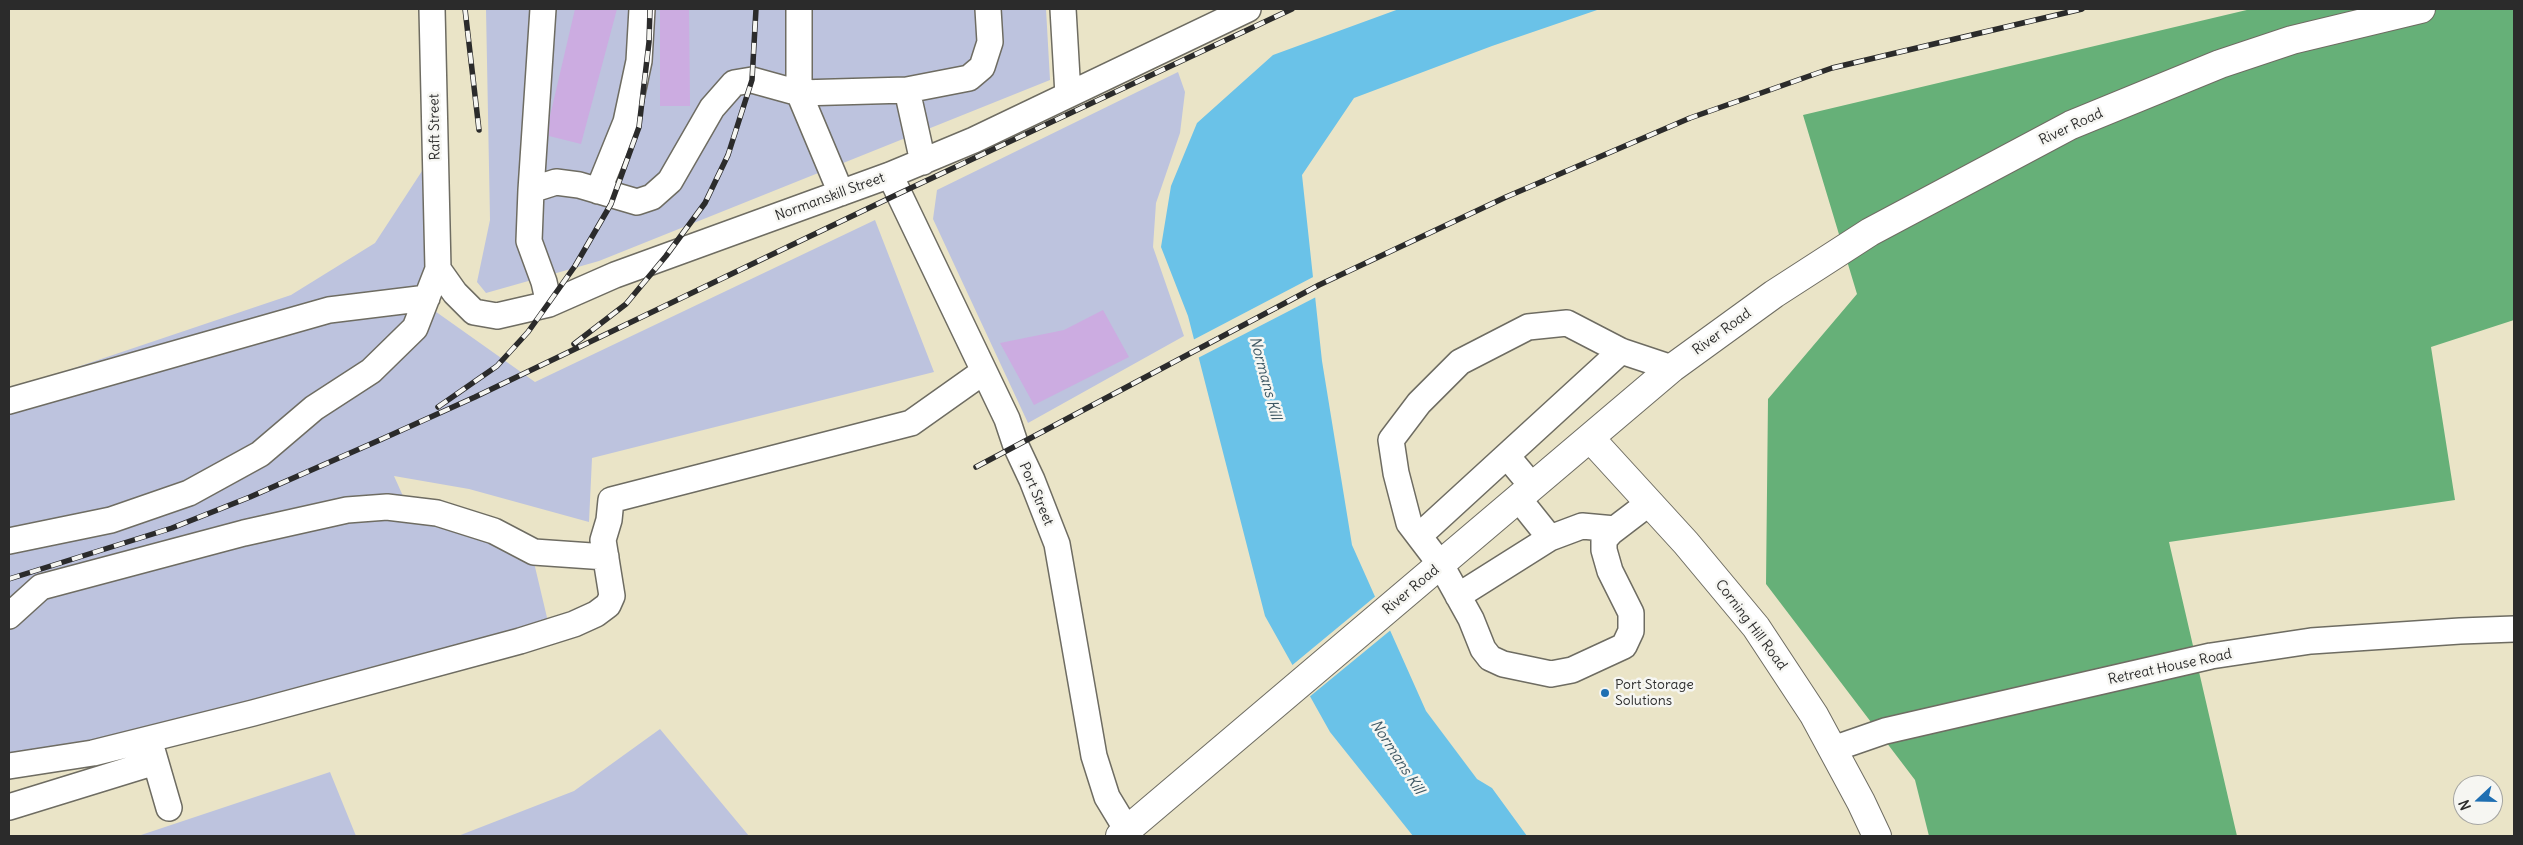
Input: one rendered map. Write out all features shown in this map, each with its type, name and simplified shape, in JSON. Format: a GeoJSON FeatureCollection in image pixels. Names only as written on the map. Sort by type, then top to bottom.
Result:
{"type":"FeatureCollection","features":[{"type":"Feature","properties":{"kind":"main road","name":"River Road"},"geometry":{"type":"LineString","coordinates":[[1123,833],[1672,368],[1774,294],[1870,232],[2071,125],[2220,64],[2274,46],[2421,9]]}},
{"type":"Feature","properties":{"kind":"main road","name":"Corning Hill Road"},"geometry":{"type":"LineString","coordinates":[[1590,438],[1756,627],[1814,715],[1877,836]]}},
{"type":"Feature","properties":{"kind":"street","name":"Raft Street"},"geometry":{"type":"LineString","coordinates":[[432,9],[437,257]]}},
{"type":"Feature","properties":{"kind":"street"},"geometry":{"type":"LineString","coordinates":[[543,9],[529,240],[544,282],[549,304]]}},
{"type":"Feature","properties":{"kind":"street"},"geometry":{"type":"LineString","coordinates":[[598,191],[626,122],[639,60],[642,9]]}},
{"type":"Feature","properties":{"kind":"street"},"geometry":{"type":"LineString","coordinates":[[799,9],[799,93],[841,193]]}},
{"type":"Feature","properties":{"kind":"street"},"geometry":{"type":"LineString","coordinates":[[531,190],[556,182],[637,202],[652,197],[670,181],[712,108],[734,83],[752,80],[799,93],[907,90],[969,78],[982,67],[990,42],[988,9]]}},
{"type":"Feature","properties":{"kind":"street"},"geometry":{"type":"LineString","coordinates":[[1063,9],[1068,95]]}},
{"type":"Feature","properties":{"kind":"street","name":"Normanskill Street"},"geometry":{"type":"LineString","coordinates":[[437,257],[455,293],[474,312],[497,316],[549,304],[615,275],[923,162],[974,140],[1248,9]]}},
{"type":"Feature","properties":{"kind":"street"},"geometry":{"type":"LineString","coordinates":[[907,90],[923,162]]}},
{"type":"Feature","properties":{"kind":"street","name":"Port Street"},"geometry":{"type":"LineString","coordinates":[[890,175],[1007,419],[1016,446],[1032,480],[1057,544],[1094,756],[1107,797],[1123,833]]}},
{"type":"Feature","properties":{"kind":"street"},"geometry":{"type":"LineString","coordinates":[[9,541],[111,520],[189,493],[260,454],[314,408],[371,371],[415,328],[427,298],[437,257]]}},
{"type":"Feature","properties":{"kind":"street"},"geometry":{"type":"LineString","coordinates":[[9,401],[329,310],[427,298]]}},
{"type":"Feature","properties":{"kind":"street"},"geometry":{"type":"LineString","coordinates":[[1649,504],[1614,529],[1604,540],[1604,550],[1610,570],[1631,613],[1631,631],[1624,646],[1572,670],[1551,674],[1490,658],[1483,649],[1471,619],[1441,565],[1410,523],[1391,440],[1419,403],[1460,362],[1528,327],[1567,324],[1621,351],[1672,368]]}},
{"type":"Feature","properties":{"kind":"street"},"geometry":{"type":"LineString","coordinates":[[1419,536],[1621,351]]}},
{"type":"Feature","properties":{"kind":"street"},"geometry":{"type":"LineString","coordinates":[[9,807],[152,751],[574,624],[596,614],[608,605],[612,596],[612,585],[603,540],[609,520],[611,500],[911,423],[983,372]]}},
{"type":"Feature","properties":{"kind":"street"},"geometry":{"type":"LineString","coordinates":[[1507,456],[1550,538]]}},
{"type":"Feature","properties":{"kind":"street"},"geometry":{"type":"LineString","coordinates":[[9,616],[41,588],[244,533],[347,510],[388,506],[437,512],[494,531],[534,552],[606,557]]}},
{"type":"Feature","properties":{"kind":"street"},"geometry":{"type":"LineString","coordinates":[[1458,596],[1550,538],[1582,526],[1614,529]]}},
{"type":"Feature","properties":{"kind":"street","name":"Retreat House Road"},"geometry":{"type":"LineString","coordinates":[[1833,749],[1885,731],[2211,656],[2310,641],[2460,630],[2514,629]]}},
{"type":"Feature","properties":{"kind":"street"},"geometry":{"type":"LineString","coordinates":[[9,766],[93,753],[152,751]]}},
{"type":"Feature","properties":{"kind":"street"},"geometry":{"type":"LineString","coordinates":[[152,751],[169,808]]}},
{"type":"Feature","properties":{"kind":"shaded area"},"geometry":{"type":"Polygon","coordinates":[[[486,9],[1046,9],[1050,80],[599,261],[486,293],[477,282],[490,220],[486,9]]]}},
{"type":"Feature","properties":{"kind":"shaded area"},"geometry":{"type":"Polygon","coordinates":[[[1178,72],[1185,92],[1180,133],[1156,203],[1153,247],[1184,336],[1028,423],[933,219],[937,190],[1178,72]]]}},
{"type":"Feature","properties":{"kind":"shaded area"},"geometry":{"type":"Polygon","coordinates":[[[422,171],[432,309],[535,382],[875,220],[934,372],[592,458],[589,522],[469,489],[394,476],[407,505],[472,514],[527,533],[549,626],[181,725],[9,759],[9,390],[291,295],[375,243],[422,171]]]}},
{"type":"Feature","properties":{"kind":"shaded area"},"geometry":{"type":"Polygon","coordinates":[[[660,729],[749,836],[458,836],[574,791],[660,729]]]}},
{"type":"Feature","properties":{"kind":"shaded area"},"geometry":{"type":"Polygon","coordinates":[[[330,772],[356,836],[138,836],[330,772]]]}},
{"type":"Feature","properties":{"kind":"green space"},"geometry":{"type":"Polygon","coordinates":[[[2251,9],[2514,9],[2514,320],[2431,347],[2455,500],[2169,542],[2237,836],[1929,836],[1915,780],[1766,584],[1768,399],[1857,294],[1803,115],[2251,9]]]}},
{"type":"Feature","properties":{"kind":"water","name":"Normans Kill"},"geometry":{"type":"Polygon","coordinates":[[[1399,9],[1600,9],[1492,46],[1354,98],[1302,175],[1322,361],[1352,545],[1426,711],[1477,779],[1492,788],[1527,836],[1413,836],[1330,732],[1265,616],[1188,316],[1161,247],[1171,186],[1197,123],[1273,55],[1399,9]]]}},
{"type":"Feature","properties":{"kind":"pier"},"geometry":{"type":"Polygon","coordinates":[[[1315,276],[1318,296],[1196,359],[1191,341],[1315,276]]]}},
{"type":"Feature","properties":{"kind":"pier"},"geometry":{"type":"Polygon","coordinates":[[[1377,595],[1392,629],[1308,698],[1290,667],[1377,595]]]}},
{"type":"Feature","properties":{"kind":"building"},"geometry":{"type":"Polygon","coordinates":[[[575,9],[617,9],[581,144],[549,136],[550,116],[575,9]]]}},
{"type":"Feature","properties":{"kind":"building"},"geometry":{"type":"Polygon","coordinates":[[[660,9],[689,9],[690,106],[660,106],[660,9]]]}},
{"type":"Feature","properties":{"kind":"building"},"geometry":{"type":"Polygon","coordinates":[[[1103,310],[1129,357],[1034,405],[1000,343],[1064,330],[1103,310]]]}},
{"type":"Feature","properties":{"kind":"railway"},"geometry":{"type":"LineString","coordinates":[[465,9],[479,130]]}},
{"type":"Feature","properties":{"kind":"railway"},"geometry":{"type":"LineString","coordinates":[[438,407],[497,366],[528,332],[575,266],[611,204],[639,127],[649,42],[650,9]]}},
{"type":"Feature","properties":{"kind":"railway"},"geometry":{"type":"LineString","coordinates":[[574,344],[626,304],[666,256],[705,203],[728,155],[752,80],[756,9]]}},
{"type":"Feature","properties":{"kind":"railway"},"geometry":{"type":"LineString","coordinates":[[9,579],[172,528],[250,497],[382,439],[475,397],[898,194],[1292,9]]}},
{"type":"Feature","properties":{"kind":"railway"},"geometry":{"type":"LineString","coordinates":[[976,467],[1319,285],[1506,197],[1690,118],[1832,68],[2082,9]]}},
{"type":"Feature","properties":{"kind":"place","name":"Port Storage Solutions"},"geometry":{"type":"Point","coordinates":[1605,693]}}]}
